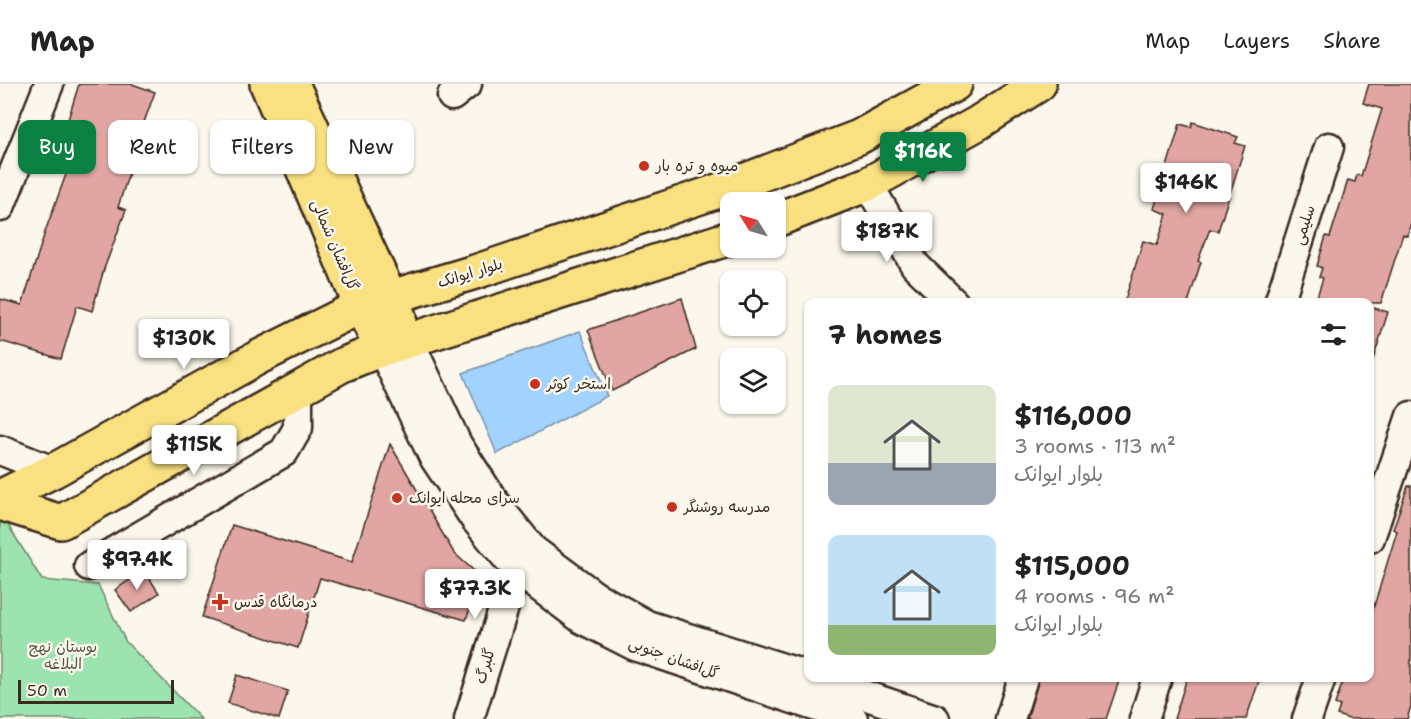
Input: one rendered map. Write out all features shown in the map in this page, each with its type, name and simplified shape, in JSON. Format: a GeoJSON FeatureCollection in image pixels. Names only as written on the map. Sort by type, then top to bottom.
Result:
{"type":"FeatureCollection","features":[{"type":"Feature","properties":{"kind":"main road","name":"گل‌افشان شمالی"},"geometry":{"type":"LineString","coordinates":[[267,84],[376,302]]}},
{"type":"Feature","properties":{"kind":"main road","name":"گل‌افشان شمالی"},"geometry":{"type":"LineString","coordinates":[[292,84],[376,302]]}},
{"type":"Feature","properties":{"kind":"main road","name":"بلوار ایوانک"},"geometry":{"type":"LineString","coordinates":[[0,497],[53,471],[259,357],[376,302],[475,272],[715,192],[859,137],[955,84]]}},
{"type":"Feature","properties":{"kind":"main road"},"geometry":{"type":"LineString","coordinates":[[786,216],[868,184],[978,123],[1039,84]]}},
{"type":"Feature","properties":{"kind":"main road"},"geometry":{"type":"LineString","coordinates":[[0,503],[61,522],[342,365],[395,345],[720,241]]}},
{"type":"Feature","properties":{"kind":"main road"},"geometry":{"type":"LineString","coordinates":[[376,302],[395,345]]}},
{"type":"Feature","properties":{"kind":"street"},"geometry":{"type":"LineString","coordinates":[[0,207],[49,84]]}},
{"type":"Feature","properties":{"kind":"street","name":"سلیمی"},"geometry":{"type":"LineString","coordinates":[[1281,298],[1329,147]]}},
{"type":"Feature","properties":{"kind":"street"},"geometry":{"type":"LineString","coordinates":[[868,184],[915,265],[949,298]]}},
{"type":"Feature","properties":{"kind":"street","name":"گل‌افشان جنوبی"},"geometry":{"type":"LineString","coordinates":[[395,345],[433,456],[475,519],[524,560],[647,625],[812,692],[935,719]]}},
{"type":"Feature","properties":{"kind":"street"},"geometry":{"type":"LineString","coordinates":[[89,566],[284,453],[298,428],[298,388]]}},
{"type":"Feature","properties":{"kind":"street"},"geometry":{"type":"LineString","coordinates":[[1374,525],[1391,469],[1411,416]]}},
{"type":"Feature","properties":{"kind":"street"},"geometry":{"type":"LineString","coordinates":[[0,450],[53,471]]}},
{"type":"Feature","properties":{"kind":"street","name":"گلبرگ"},"geometry":{"type":"LineString","coordinates":[[469,719],[524,560]]}},
{"type":"Feature","properties":{"kind":"street"},"geometry":{"type":"LineString","coordinates":[[1010,719],[1022,682]]}},
{"type":"Feature","properties":{"kind":"street"},"geometry":{"type":"LineString","coordinates":[[1144,719],[1156,682]]}},
{"type":"Feature","properties":{"kind":"street"},"geometry":{"type":"LineString","coordinates":[[1307,719],[1320,682]]}},
{"type":"Feature","properties":{"kind":"street","name":"گل‌افشان جنوبی"},"geometry":{"type":"LineString","coordinates":[[812,692],[853,719]]}},
{"type":"Feature","properties":{"kind":"green space","name":"بوستان نهج البلاغه"},"geometry":{"type":"Polygon","coordinates":[[[0,512],[42,580],[98,585],[126,642],[201,719],[0,719],[0,512]]]}},
{"type":"Feature","properties":{"kind":"water","name":"استخر کوثر"},"geometry":{"type":"Polygon","coordinates":[[[580,331],[607,396],[497,454],[463,373],[580,331]]]}},
{"type":"Feature","properties":{"kind":"building"},"geometry":{"type":"Polygon","coordinates":[[[79,84],[132,84],[155,92],[145,120],[108,120],[108,174],[129,174],[118,207],[126,210],[104,269],[92,311],[77,306],[61,359],[0,341],[0,299],[22,305],[66,174],[96,174],[96,120],[68,120],[79,84]]]}},
{"type":"Feature","properties":{"kind":"building"},"geometry":{"type":"Polygon","coordinates":[[[1369,84],[1411,84],[1411,223],[1407,236],[1403,234],[1381,303],[1374,303],[1374,298],[1317,298],[1323,278],[1319,277],[1322,268],[1317,266],[1326,236],[1330,237],[1348,180],[1355,182],[1357,175],[1361,176],[1382,109],[1363,103],[1369,84]]]}},
{"type":"Feature","properties":{"kind":"building"},"geometry":{"type":"Polygon","coordinates":[[[1193,122],[1238,137],[1235,143],[1245,146],[1218,231],[1210,229],[1198,261],[1201,262],[1190,298],[1126,298],[1143,241],[1157,245],[1167,214],[1154,209],[1180,124],[1191,127],[1193,122]]]}},
{"type":"Feature","properties":{"kind":"building"},"geometry":{"type":"Polygon","coordinates":[[[682,298],[696,349],[612,391],[588,330],[682,298]]]}},
{"type":"Feature","properties":{"kind":"building"},"geometry":{"type":"Polygon","coordinates":[[[1374,308],[1388,312],[1374,357],[1374,308]]]}},
{"type":"Feature","properties":{"kind":"building"},"geometry":{"type":"Polygon","coordinates":[[[390,444],[454,553],[481,577],[466,620],[320,578],[298,648],[202,617],[232,525],[352,562],[390,444]]]}},
{"type":"Feature","properties":{"kind":"building"},"geometry":{"type":"Polygon","coordinates":[[[1408,486],[1411,486],[1411,706],[1407,719],[1349,719],[1337,715],[1340,706],[1335,704],[1343,682],[1374,682],[1374,606],[1397,531],[1393,529],[1408,486]]]}},
{"type":"Feature","properties":{"kind":"building"},"geometry":{"type":"Polygon","coordinates":[[[144,570],[159,593],[131,612],[115,590],[144,570]]]}},
{"type":"Feature","properties":{"kind":"building"},"geometry":{"type":"Polygon","coordinates":[[[237,675],[288,691],[279,719],[228,703],[237,675]]]}},
{"type":"Feature","properties":{"kind":"building"},"geometry":{"type":"Polygon","coordinates":[[[1038,682],[1119,682],[1106,719],[1027,719],[1038,682]]]}},
{"type":"Feature","properties":{"kind":"building"},"geometry":{"type":"Polygon","coordinates":[[[1186,682],[1259,682],[1246,719],[1174,719],[1186,682]]]}},
{"type":"Feature","properties":{"kind":"place","name":"میوه و تره بار"},"geometry":{"type":"Point","coordinates":[644,166]}},
{"type":"Feature","properties":{"kind":"place","name":"استخر کوثر"},"geometry":{"type":"Point","coordinates":[535,384]}},
{"type":"Feature","properties":{"kind":"place","name":"سرای محله ایوانک"},"geometry":{"type":"Point","coordinates":[397,498]}},
{"type":"Feature","properties":{"kind":"place","name":"مدرسه روشنگر"},"geometry":{"type":"Point","coordinates":[672,507]}},
{"type":"Feature","properties":{"kind":"place","name":"درمانگاه قدس"},"geometry":{"type":"Point","coordinates":[220,602]}}]}
